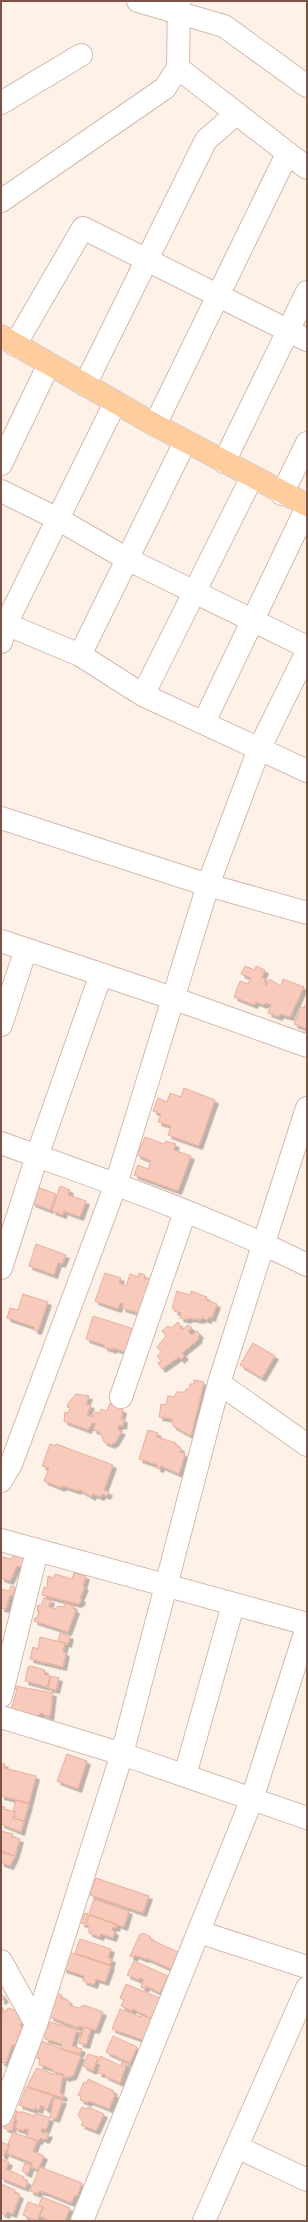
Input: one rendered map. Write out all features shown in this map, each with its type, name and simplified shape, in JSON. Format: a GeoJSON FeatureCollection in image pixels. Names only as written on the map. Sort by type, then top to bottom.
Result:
{"type":"FeatureCollection","features":[{"type":"Feature","properties":{"kind":"main road"},"geometry":{"type":"LineString","coordinates":[[8,340],[185,442],[307,506]]}},
{"type":"Feature","properties":{"kind":"street"},"geometry":{"type":"LineString","coordinates":[[138,1],[179,7],[224,26],[307,86]]}},
{"type":"Feature","properties":{"kind":"street"},"geometry":{"type":"LineString","coordinates":[[1,201],[165,88],[178,68],[179,7]]}},
{"type":"Feature","properties":{"kind":"street"},"geometry":{"type":"LineString","coordinates":[[1,103],[81,56]]}},
{"type":"Feature","properties":{"kind":"street"},"geometry":{"type":"LineString","coordinates":[[178,68],[307,168]]}},
{"type":"Feature","properties":{"kind":"street"},"geometry":{"type":"LineString","coordinates":[[85,385],[206,140],[236,114]]}},
{"type":"Feature","properties":{"kind":"street"},"geometry":{"type":"LineString","coordinates":[[155,425],[287,154]]}},
{"type":"Feature","properties":{"kind":"street"},"geometry":{"type":"LineString","coordinates":[[8,340],[83,228],[297,336]]}},
{"type":"Feature","properties":{"kind":"street"},"geometry":{"type":"LineString","coordinates":[[224,462],[297,336],[307,292]]}},
{"type":"Feature","properties":{"kind":"street"},"geometry":{"type":"LineString","coordinates":[[1,464],[49,364]]}},
{"type":"Feature","properties":{"kind":"street"},"geometry":{"type":"LineString","coordinates":[[116,403],[3,629],[80,654],[143,695],[307,771]]}},
{"type":"Feature","properties":{"kind":"street"},"geometry":{"type":"LineString","coordinates":[[80,654],[185,442]]}},
{"type":"Feature","properties":{"kind":"street"},"geometry":{"type":"LineString","coordinates":[[282,494],[307,442]]}},
{"type":"Feature","properties":{"kind":"street"},"geometry":{"type":"LineString","coordinates":[[143,695],[252,477]]}},
{"type":"Feature","properties":{"kind":"street"},"geometry":{"type":"LineString","coordinates":[[1,491],[58,519],[127,559],[307,647]]}},
{"type":"Feature","properties":{"kind":"street"},"geometry":{"type":"LineString","coordinates":[[204,722],[307,506]]}},
{"type":"Feature","properties":{"kind":"street"},"geometry":{"type":"LineString","coordinates":[[1,1481],[11,1464],[116,1184],[208,885],[259,749],[307,652]]}},
{"type":"Feature","properties":{"kind":"street"},"geometry":{"type":"LineString","coordinates":[[1,818],[208,885],[307,913]]}},
{"type":"Feature","properties":{"kind":"street"},"geometry":{"type":"LineString","coordinates":[[1,940],[307,1046]]}},
{"type":"Feature","properties":{"kind":"street"},"geometry":{"type":"LineString","coordinates":[[1,1025],[26,949]]}},
{"type":"Feature","properties":{"kind":"street"},"geometry":{"type":"LineString","coordinates":[[1,1268],[37,1156],[101,974]]}},
{"type":"Feature","properties":{"kind":"street"},"geometry":{"type":"LineString","coordinates":[[2,2111],[36,2024],[122,1754],[219,1383],[305,1119]]}},
{"type":"Feature","properties":{"kind":"street"},"geometry":{"type":"LineString","coordinates":[[1,1143],[116,1184],[264,1244],[307,1265]]}},
{"type":"Feature","properties":{"kind":"street"},"geometry":{"type":"LineString","coordinates":[[121,1398],[185,1212]]}},
{"type":"Feature","properties":{"kind":"street"},"geometry":{"type":"LineString","coordinates":[[219,1383],[307,1445]]}},
{"type":"Feature","properties":{"kind":"street"},"geometry":{"type":"LineString","coordinates":[[1,1540],[166,1587],[307,1624]]}},
{"type":"Feature","properties":{"kind":"street"},"geometry":{"type":"LineString","coordinates":[[1,1696],[37,1551]]}},
{"type":"Feature","properties":{"kind":"street"},"geometry":{"type":"LineString","coordinates":[[185,1775],[233,1604]]}},
{"type":"Feature","properties":{"kind":"street"},"geometry":{"type":"LineString","coordinates":[[82,2221],[252,1798],[307,1627]]}},
{"type":"Feature","properties":{"kind":"street"},"geometry":{"type":"LineString","coordinates":[[1,1717],[122,1754],[307,1818]]}},
{"type":"Feature","properties":{"kind":"street"},"geometry":{"type":"LineString","coordinates":[[199,1932],[307,1967]]}},
{"type":"Feature","properties":{"kind":"street"},"geometry":{"type":"LineString","coordinates":[[1,1960],[36,2024]]}},
{"type":"Feature","properties":{"kind":"street"},"geometry":{"type":"LineString","coordinates":[[204,2221],[307,1988]]}},
{"type":"Feature","properties":{"kind":"street"},"geometry":{"type":"LineString","coordinates":[[237,2147],[307,2180]]}},
{"type":"Feature","properties":{"kind":"building"},"geometry":{"type":"Polygon","coordinates":[[[245,966],[255,970],[256,966],[265,970],[262,977],[264,978],[266,986],[269,979],[281,986],[283,979],[304,987],[290,1017],[280,1014],[279,1017],[268,1013],[271,1005],[266,1003],[264,1005],[256,1002],[254,1005],[234,997],[240,981],[248,984],[251,978],[241,974],[245,966]]]}},
{"type":"Feature","properties":{"kind":"building"},"geometry":{"type":"Polygon","coordinates":[[[307,1002],[307,1029],[294,1024],[300,1007],[304,1008],[307,1002]]]}},
{"type":"Feature","properties":{"kind":"building"},"geometry":{"type":"Polygon","coordinates":[[[184,1088],[215,1100],[199,1146],[168,1135],[171,1126],[158,1122],[161,1114],[153,1111],[158,1098],[167,1102],[170,1093],[181,1097],[184,1088]]]}},
{"type":"Feature","properties":{"kind":"building"},"geometry":{"type":"Polygon","coordinates":[[[145,1137],[164,1144],[166,1141],[176,1144],[174,1150],[191,1156],[178,1191],[134,1175],[138,1165],[148,1169],[151,1161],[137,1155],[145,1137]]]}},
{"type":"Feature","properties":{"kind":"building"},"geometry":{"type":"Polygon","coordinates":[[[60,1186],[70,1190],[68,1195],[86,1201],[80,1217],[64,1211],[63,1215],[52,1211],[60,1186]]]}},
{"type":"Feature","properties":{"kind":"building"},"geometry":{"type":"Polygon","coordinates":[[[37,1187],[56,1194],[50,1210],[32,1203],[37,1187]]]}},
{"type":"Feature","properties":{"kind":"building"},"geometry":{"type":"Polygon","coordinates":[[[36,1244],[66,1255],[62,1264],[58,1263],[54,1275],[29,1266],[36,1244]]]}},
{"type":"Feature","properties":{"kind":"building"},"geometry":{"type":"Polygon","coordinates":[[[105,1273],[121,1278],[119,1283],[126,1286],[130,1274],[138,1277],[139,1273],[145,1275],[144,1278],[153,1281],[142,1314],[122,1308],[123,1304],[120,1303],[118,1309],[95,1301],[105,1273]]]}},
{"type":"Feature","properties":{"kind":"building"},"geometry":{"type":"Polygon","coordinates":[[[177,1291],[190,1295],[191,1291],[207,1297],[206,1300],[217,1304],[212,1318],[209,1317],[208,1320],[202,1318],[201,1320],[189,1318],[188,1320],[180,1318],[181,1313],[174,1311],[175,1309],[172,1308],[177,1291]]]}},
{"type":"Feature","properties":{"kind":"building"},"geometry":{"type":"Polygon","coordinates":[[[23,1294],[48,1302],[38,1331],[34,1330],[34,1327],[7,1318],[10,1308],[18,1310],[23,1294]]]}},
{"type":"Feature","properties":{"kind":"building"},"geometry":{"type":"Polygon","coordinates":[[[93,1316],[140,1331],[132,1354],[113,1348],[113,1350],[104,1347],[104,1345],[86,1339],[93,1316]]]}},
{"type":"Feature","properties":{"kind":"building"},"geometry":{"type":"Polygon","coordinates":[[[178,1322],[182,1330],[188,1325],[192,1328],[188,1331],[192,1335],[197,1331],[200,1335],[198,1337],[199,1339],[182,1353],[185,1356],[181,1360],[179,1357],[162,1369],[158,1363],[161,1361],[157,1356],[161,1352],[157,1347],[166,1336],[162,1331],[168,1326],[171,1328],[178,1322]]]}},
{"type":"Feature","properties":{"kind":"building"},"geometry":{"type":"Polygon","coordinates":[[[253,1343],[275,1356],[262,1378],[240,1365],[253,1343]]]}},
{"type":"Feature","properties":{"kind":"building"},"geometry":{"type":"Polygon","coordinates":[[[194,1380],[204,1382],[191,1436],[173,1426],[172,1419],[159,1417],[161,1404],[166,1405],[168,1396],[174,1397],[177,1392],[185,1392],[186,1389],[189,1389],[190,1384],[194,1384],[194,1380]]]}},
{"type":"Feature","properties":{"kind":"building"},"geometry":{"type":"Polygon","coordinates":[[[76,1394],[89,1396],[86,1404],[91,1405],[87,1415],[93,1417],[95,1412],[100,1413],[101,1409],[107,1411],[110,1403],[123,1410],[121,1419],[124,1419],[123,1426],[119,1425],[118,1430],[122,1431],[115,1443],[112,1445],[104,1442],[100,1432],[93,1430],[96,1424],[92,1423],[88,1430],[64,1421],[65,1412],[68,1413],[70,1408],[67,1407],[69,1402],[76,1394]]]}},
{"type":"Feature","properties":{"kind":"building"},"geometry":{"type":"Polygon","coordinates":[[[148,1430],[158,1433],[157,1437],[176,1443],[176,1446],[181,1448],[180,1452],[185,1454],[179,1474],[161,1466],[160,1469],[157,1468],[157,1465],[139,1459],[148,1430]]]}},
{"type":"Feature","properties":{"kind":"building"},"geometry":{"type":"Polygon","coordinates":[[[50,1444],[55,1446],[56,1444],[113,1465],[104,1490],[109,1492],[107,1496],[102,1494],[101,1497],[93,1494],[92,1497],[78,1489],[78,1491],[63,1486],[62,1488],[44,1481],[49,1468],[42,1466],[50,1444]]]}},
{"type":"Feature","properties":{"kind":"building"},"geometry":{"type":"Polygon","coordinates":[[[13,1555],[27,1559],[25,1568],[17,1566],[10,1581],[1,1578],[1,1559],[3,1557],[11,1559],[13,1555]]]}},
{"type":"Feature","properties":{"kind":"building"},"geometry":{"type":"Polygon","coordinates":[[[74,1573],[86,1576],[83,1586],[85,1587],[80,1598],[82,1599],[81,1602],[78,1604],[42,1595],[44,1587],[47,1588],[48,1576],[54,1578],[55,1574],[72,1579],[74,1573]]]}},
{"type":"Feature","properties":{"kind":"building"},"geometry":{"type":"Polygon","coordinates":[[[11,1586],[15,1587],[13,1596],[10,1595],[6,1609],[1,1608],[1,1589],[9,1591],[11,1586]]]}},
{"type":"Feature","properties":{"kind":"building"},"geometry":{"type":"Polygon","coordinates":[[[44,1598],[51,1600],[49,1607],[56,1609],[58,1606],[64,1607],[65,1603],[74,1606],[73,1609],[76,1610],[68,1632],[34,1621],[35,1618],[37,1618],[39,1611],[37,1611],[38,1605],[41,1606],[44,1598]]]}},
{"type":"Feature","properties":{"kind":"building"},"geometry":{"type":"Polygon","coordinates":[[[60,1633],[70,1636],[68,1644],[58,1641],[60,1633]]]}},
{"type":"Feature","properties":{"kind":"building"},"geometry":{"type":"Polygon","coordinates":[[[40,1637],[65,1643],[63,1652],[66,1653],[63,1667],[30,1659],[33,1647],[38,1649],[40,1637]]]}},
{"type":"Feature","properties":{"kind":"building"},"geometry":{"type":"Polygon","coordinates":[[[31,1666],[45,1670],[44,1674],[50,1676],[47,1687],[25,1681],[28,1667],[31,1666]]]}},
{"type":"Feature","properties":{"kind":"building"},"geometry":{"type":"Polygon","coordinates":[[[51,1676],[59,1678],[56,1690],[48,1688],[51,1676]]]}},
{"type":"Feature","properties":{"kind":"building"},"geometry":{"type":"Polygon","coordinates":[[[15,1686],[53,1693],[50,1717],[41,1713],[36,1717],[24,1712],[24,1714],[21,1714],[21,1712],[11,1710],[17,1689],[15,1689],[15,1686]]]}},
{"type":"Feature","properties":{"kind":"building"},"geometry":{"type":"Polygon","coordinates":[[[67,1754],[87,1761],[78,1789],[57,1781],[67,1754]]]}},
{"type":"Feature","properties":{"kind":"building"},"geometry":{"type":"Polygon","coordinates":[[[1,1763],[5,1764],[4,1768],[36,1776],[29,1803],[1,1796],[1,1763]]]}},
{"type":"Feature","properties":{"kind":"building"},"geometry":{"type":"Polygon","coordinates":[[[16,1800],[29,1804],[24,1821],[14,1818],[15,1812],[13,1811],[16,1800]]]}},
{"type":"Feature","properties":{"kind":"building"},"geometry":{"type":"Polygon","coordinates":[[[1,1806],[5,1807],[4,1809],[15,1812],[13,1818],[24,1821],[21,1832],[1,1824],[1,1806]]]}},
{"type":"Feature","properties":{"kind":"building"},"geometry":{"type":"Polygon","coordinates":[[[1,1831],[13,1834],[12,1837],[20,1839],[15,1856],[1,1851],[1,1831]]]}},
{"type":"Feature","properties":{"kind":"building"},"geometry":{"type":"Polygon","coordinates":[[[1,1852],[15,1856],[10,1866],[1,1863],[1,1852]]]}},
{"type":"Feature","properties":{"kind":"building"},"geometry":{"type":"Polygon","coordinates":[[[96,1878],[149,1896],[143,1913],[90,1895],[96,1878]]]}},
{"type":"Feature","properties":{"kind":"building"},"geometry":{"type":"Polygon","coordinates":[[[94,1899],[129,1911],[124,1927],[89,1914],[94,1899]]]}},
{"type":"Feature","properties":{"kind":"building"},"geometry":{"type":"Polygon","coordinates":[[[85,1913],[88,1914],[84,1924],[81,1923],[85,1913]]]}},
{"type":"Feature","properties":{"kind":"building"},"geometry":{"type":"Polygon","coordinates":[[[89,1915],[117,1925],[116,1928],[113,1927],[112,1930],[115,1932],[113,1938],[101,1934],[100,1937],[89,1933],[89,1926],[86,1925],[89,1915]]]}},
{"type":"Feature","properties":{"kind":"building"},"geometry":{"type":"Polygon","coordinates":[[[143,1933],[151,1937],[150,1939],[178,1952],[171,1969],[146,1958],[145,1959],[135,1955],[134,1958],[130,1956],[140,1934],[142,1935],[143,1933]]]}},
{"type":"Feature","properties":{"kind":"building"},"geometry":{"type":"Polygon","coordinates":[[[80,1939],[111,1949],[108,1958],[112,1959],[110,1965],[75,1953],[80,1939]]]}},
{"type":"Feature","properties":{"kind":"building"},"geometry":{"type":"Polygon","coordinates":[[[69,1952],[111,1966],[105,1982],[96,1979],[94,1985],[83,1981],[84,1976],[63,1969],[69,1952]]]}},
{"type":"Feature","properties":{"kind":"building"},"geometry":{"type":"Polygon","coordinates":[[[134,1961],[168,1976],[160,1993],[146,1986],[145,1989],[141,1987],[144,1980],[140,1978],[139,1980],[127,1975],[134,1961]]]}},
{"type":"Feature","properties":{"kind":"building"},"geometry":{"type":"Polygon","coordinates":[[[126,1984],[162,1999],[153,2020],[133,2009],[132,2011],[121,2006],[124,2000],[120,1998],[126,1984]]]}},
{"type":"Feature","properties":{"kind":"building"},"geometry":{"type":"Polygon","coordinates":[[[1,1993],[5,1999],[1,2001],[1,1993]]]}},
{"type":"Feature","properties":{"kind":"building"},"geometry":{"type":"Polygon","coordinates":[[[56,1993],[62,1995],[61,1998],[68,2000],[71,2006],[79,2008],[84,2005],[103,2012],[96,2030],[79,2026],[78,2028],[50,2017],[56,1993]]]}},
{"type":"Feature","properties":{"kind":"building"},"geometry":{"type":"Polygon","coordinates":[[[2,2007],[4,2011],[2,2012],[6,2012],[8,2008],[25,2013],[22,2024],[19,2024],[22,2027],[15,2046],[12,2045],[6,2063],[1,2062],[2,2007]]]}},
{"type":"Feature","properties":{"kind":"building"},"geometry":{"type":"Polygon","coordinates":[[[120,2009],[141,2017],[142,2015],[152,2019],[143,2040],[112,2029],[120,2009]]]}},
{"type":"Feature","properties":{"kind":"building"},"geometry":{"type":"Polygon","coordinates":[[[50,2022],[82,2031],[81,2033],[76,2032],[72,2046],[82,2049],[80,2054],[61,2049],[62,2044],[45,2039],[45,2035],[43,2035],[45,2027],[48,2028],[50,2022]]]}},
{"type":"Feature","properties":{"kind":"building"},"geometry":{"type":"Polygon","coordinates":[[[84,2027],[91,2029],[86,2045],[79,2043],[84,2027]]]}},
{"type":"Feature","properties":{"kind":"building"},"geometry":{"type":"Polygon","coordinates":[[[113,2036],[137,2047],[130,2063],[106,2052],[113,2036]]]}},
{"type":"Feature","properties":{"kind":"building"},"geometry":{"type":"Polygon","coordinates":[[[41,2041],[81,2056],[73,2076],[65,2078],[63,2074],[54,2072],[50,2068],[39,2065],[40,2058],[38,2059],[36,2056],[41,2041]]]}},
{"type":"Feature","properties":{"kind":"building"},"geometry":{"type":"Polygon","coordinates":[[[88,2054],[98,2057],[93,2071],[83,2066],[88,2054]]]}},
{"type":"Feature","properties":{"kind":"building"},"geometry":{"type":"Polygon","coordinates":[[[100,2056],[121,2066],[122,2062],[127,2063],[120,2083],[105,2076],[106,2075],[98,2073],[100,2065],[97,2064],[100,2056]]]}},
{"type":"Feature","properties":{"kind":"building"},"geometry":{"type":"Polygon","coordinates":[[[37,2068],[53,2074],[63,2075],[60,2093],[64,2095],[63,2098],[27,2086],[37,2068]]]}},
{"type":"Feature","properties":{"kind":"building"},"geometry":{"type":"Polygon","coordinates":[[[88,2079],[114,2091],[113,2093],[115,2095],[109,2109],[89,2101],[88,2103],[80,2100],[81,2096],[78,2095],[84,2082],[87,2083],[88,2079]]]}},
{"type":"Feature","properties":{"kind":"building"},"geometry":{"type":"Polygon","coordinates":[[[26,2087],[53,2096],[47,2110],[41,2105],[39,2110],[35,2108],[34,2110],[19,2105],[26,2087]]]}},
{"type":"Feature","properties":{"kind":"building"},"geometry":{"type":"Polygon","coordinates":[[[54,2098],[63,2100],[56,2119],[50,2117],[54,2098]]]}},
{"type":"Feature","properties":{"kind":"building"},"geometry":{"type":"Polygon","coordinates":[[[82,2107],[87,2109],[88,2107],[104,2114],[96,2131],[81,2125],[83,2122],[78,2115],[82,2107]]]}},
{"type":"Feature","properties":{"kind":"building"},"geometry":{"type":"Polygon","coordinates":[[[11,2108],[17,2111],[12,2131],[4,2128],[11,2108]]]}},
{"type":"Feature","properties":{"kind":"building"},"geometry":{"type":"Polygon","coordinates":[[[17,2112],[23,2112],[35,2116],[36,2113],[50,2118],[46,2130],[42,2128],[41,2132],[49,2134],[46,2140],[40,2138],[39,2141],[26,2137],[29,2130],[25,2129],[24,2131],[15,2128],[18,2120],[14,2120],[17,2112]]]}},
{"type":"Feature","properties":{"kind":"building"},"geometry":{"type":"Polygon","coordinates":[[[13,2132],[37,2141],[33,2151],[44,2156],[38,2170],[31,2167],[32,2163],[7,2153],[10,2145],[8,2144],[13,2132]]]}},
{"type":"Feature","properties":{"kind":"building"},"geometry":{"type":"Polygon","coordinates":[[[1,2142],[9,2145],[4,2156],[1,2155],[1,2142]]]}},
{"type":"Feature","properties":{"kind":"building"},"geometry":{"type":"Polygon","coordinates":[[[1,2159],[9,2162],[6,2169],[24,2177],[23,2179],[28,2182],[25,2188],[1,2178],[1,2159]]]}},
{"type":"Feature","properties":{"kind":"building"},"geometry":{"type":"Polygon","coordinates":[[[25,2163],[31,2165],[28,2174],[22,2171],[25,2163]]]}},
{"type":"Feature","properties":{"kind":"building"},"geometry":{"type":"Polygon","coordinates":[[[40,2167],[82,2183],[77,2196],[75,2195],[71,2203],[47,2193],[39,2191],[38,2194],[30,2191],[40,2167]]]}},
{"type":"Feature","properties":{"kind":"building"},"geometry":{"type":"Polygon","coordinates":[[[1,2184],[15,2190],[14,2193],[20,2195],[13,2214],[7,2212],[6,2215],[1,2213],[1,2184]]]}},
{"type":"Feature","properties":{"kind":"building"},"geometry":{"type":"Polygon","coordinates":[[[42,2197],[70,2208],[65,2221],[47,2221],[47,2219],[40,2216],[44,2207],[39,2205],[42,2197]]]}},
{"type":"Feature","properties":{"kind":"building"},"geometry":{"type":"Polygon","coordinates":[[[28,2202],[43,2207],[37,2221],[23,2215],[28,2202]]]}}]}
